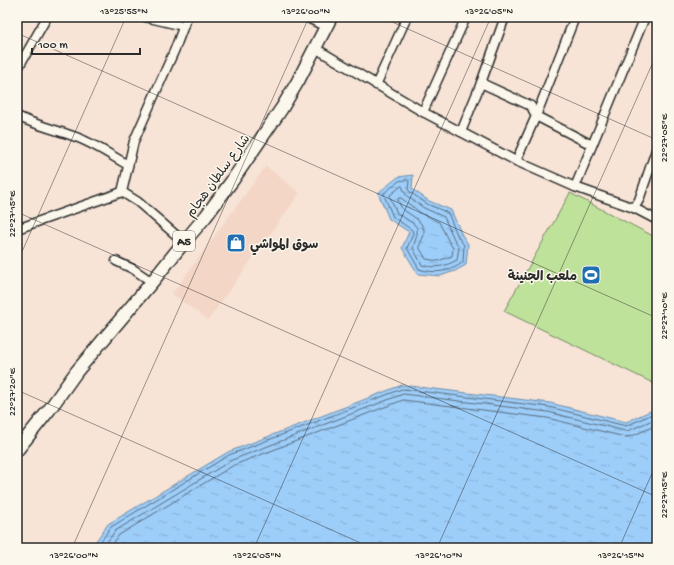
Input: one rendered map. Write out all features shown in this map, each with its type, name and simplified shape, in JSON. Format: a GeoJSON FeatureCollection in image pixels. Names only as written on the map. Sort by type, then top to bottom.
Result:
{"type":"FeatureCollection","features":[{"type":"Feature","properties":{"kind":"highway","name":"شارع سلطان هجام"},"geometry":{"type":"LineString","coordinates":[[17,450],[78,371],[206,216],[282,108],[298,81],[328,22]]}},
{"type":"Feature","properties":{"kind":"street"},"geometry":{"type":"LineString","coordinates":[[17,70],[47,17]]}},
{"type":"Feature","properties":{"kind":"street"},"geometry":{"type":"LineString","coordinates":[[146,17],[183,26]]}},
{"type":"Feature","properties":{"kind":"street"},"geometry":{"type":"LineString","coordinates":[[122,192],[134,141],[176,49],[187,17]]}},
{"type":"Feature","properties":{"kind":"street"},"geometry":{"type":"LineString","coordinates":[[306,17],[328,22]]}},
{"type":"Feature","properties":{"kind":"street"},"geometry":{"type":"LineString","coordinates":[[376,85],[407,17]]}},
{"type":"Feature","properties":{"kind":"street"},"geometry":{"type":"LineString","coordinates":[[423,112],[466,17]]}},
{"type":"Feature","properties":{"kind":"street"},"geometry":{"type":"LineString","coordinates":[[462,132],[504,17]]}},
{"type":"Feature","properties":{"kind":"street"},"geometry":{"type":"LineString","coordinates":[[516,161],[576,17]]}},
{"type":"Feature","properties":{"kind":"street"},"geometry":{"type":"LineString","coordinates":[[575,186],[645,17]]}},
{"type":"Feature","properties":{"kind":"street"},"geometry":{"type":"LineString","coordinates":[[315,48],[423,112],[516,161],[575,186],[634,208],[657,220]]}},
{"type":"Feature","properties":{"kind":"street"},"geometry":{"type":"LineString","coordinates":[[481,83],[531,106],[536,116],[592,145]]}},
{"type":"Feature","properties":{"kind":"street"},"geometry":{"type":"LineString","coordinates":[[17,116],[29,122],[74,136],[128,164]]}},
{"type":"Feature","properties":{"kind":"street"},"geometry":{"type":"LineString","coordinates":[[634,208],[657,147]]}},
{"type":"Feature","properties":{"kind":"street"},"geometry":{"type":"LineString","coordinates":[[122,192],[138,202],[184,242]]}},
{"type":"Feature","properties":{"kind":"street"},"geometry":{"type":"LineString","coordinates":[[17,228],[122,192]]}},
{"type":"Feature","properties":{"kind":"street"},"geometry":{"type":"LineString","coordinates":[[116,261],[133,269],[152,282]]}},
{"type":"Feature","properties":{"kind":"shaded area","name":"سوق المواشي"},"geometry":{"type":"Polygon","coordinates":[[[266,166],[300,193],[208,320],[172,294],[266,166]]]}},
{"type":"Feature","properties":{"kind":"green space","name":"ملعب الجنينة"},"geometry":{"type":"Polygon","coordinates":[[[570,193],[657,238],[657,385],[504,311],[570,193]]]}},
{"type":"Feature","properties":{"kind":"water"},"geometry":{"type":"Polygon","coordinates":[[[413,175],[412,189],[429,201],[451,210],[462,235],[468,244],[466,265],[455,271],[440,276],[418,274],[402,248],[409,232],[389,219],[378,193],[398,177],[413,175]]]}},
{"type":"Feature","properties":{"kind":"water"},"geometry":{"type":"Polygon","coordinates":[[[402,385],[550,403],[626,422],[657,408],[657,548],[91,548],[108,524],[228,452],[402,385]]]}},
{"type":"Feature","properties":{"kind":"place","name":"سوق المواشي"},"geometry":{"type":"Point","coordinates":[236,243]}},
{"type":"Feature","properties":{"kind":"place","name":"ملعب الجنينة"},"geometry":{"type":"Point","coordinates":[591,275]}}]}
